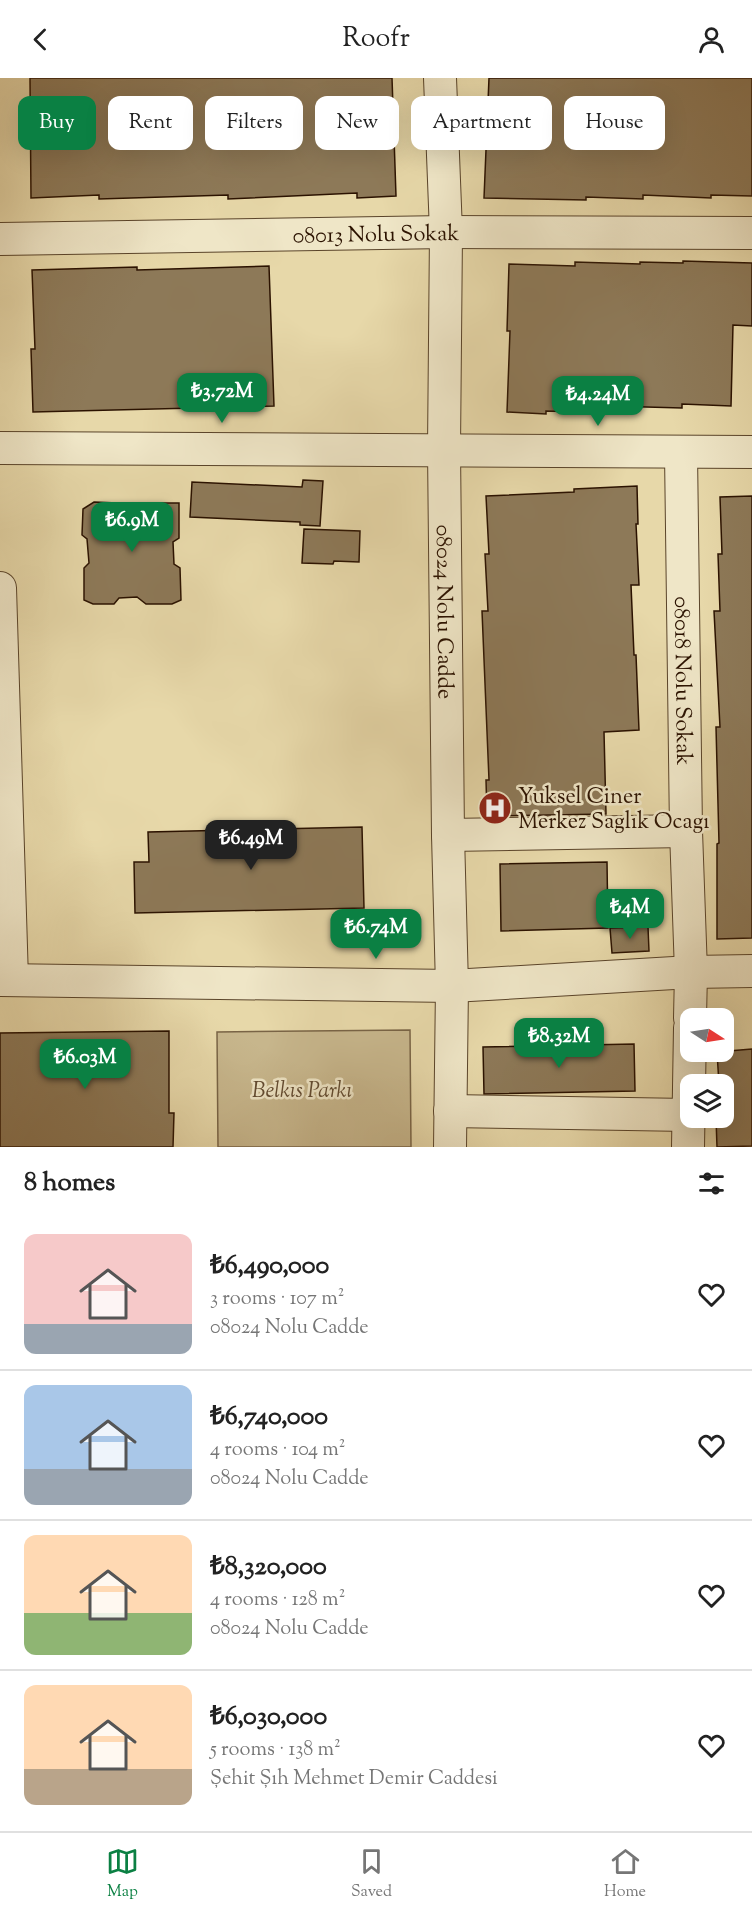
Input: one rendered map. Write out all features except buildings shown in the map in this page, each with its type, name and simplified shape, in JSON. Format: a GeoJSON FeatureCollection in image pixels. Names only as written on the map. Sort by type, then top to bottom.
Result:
{"type":"FeatureCollection","features":[{"type":"Feature","properties":{"kind":"street","name":"08024 Nolu Cadde"},"geometry":{"type":"LineString","coordinates":[[440,78],[446,232],[444,449],[452,986],[450,1147]]}},
{"type":"Feature","properties":{"kind":"street","name":"08013 Nolu Sokak"},"geometry":{"type":"LineString","coordinates":[[0,239],[446,232],[752,233]]}},
{"type":"Feature","properties":{"kind":"street"},"geometry":{"type":"LineString","coordinates":[[0,448],[752,452]]}},
{"type":"Feature","properties":{"kind":"street","name":"08018 Nolu Sokak"},"geometry":{"type":"LineString","coordinates":[[681,453],[690,1008]]}},
{"type":"Feature","properties":{"kind":"street"},"geometry":{"type":"LineString","coordinates":[[0,588],[6,980],[452,986],[691,972],[752,971]]}},
{"type":"Feature","properties":{"kind":"street"},"geometry":{"type":"LineString","coordinates":[[448,835],[686,831]]}},
{"type":"Feature","properties":{"kind":"street"},"geometry":{"type":"LineString","coordinates":[[450,1111],[680,1115]]}},
{"type":"Feature","properties":{"kind":"street"},"geometry":{"type":"LineString","coordinates":[[688,1128],[688,1147]]}},
{"type":"Feature","properties":{"kind":"green space","name":"Belkıs Parkı"},"geometry":{"type":"Polygon","coordinates":[[[410,1030],[411,1147],[218,1147],[217,1032],[410,1030]]]}},
{"type":"Feature","properties":{"kind":"place","name":"Yuksel Ciner Merkez Saglık Ocagı"},"geometry":{"type":"Point","coordinates":[495,808]}}]}
